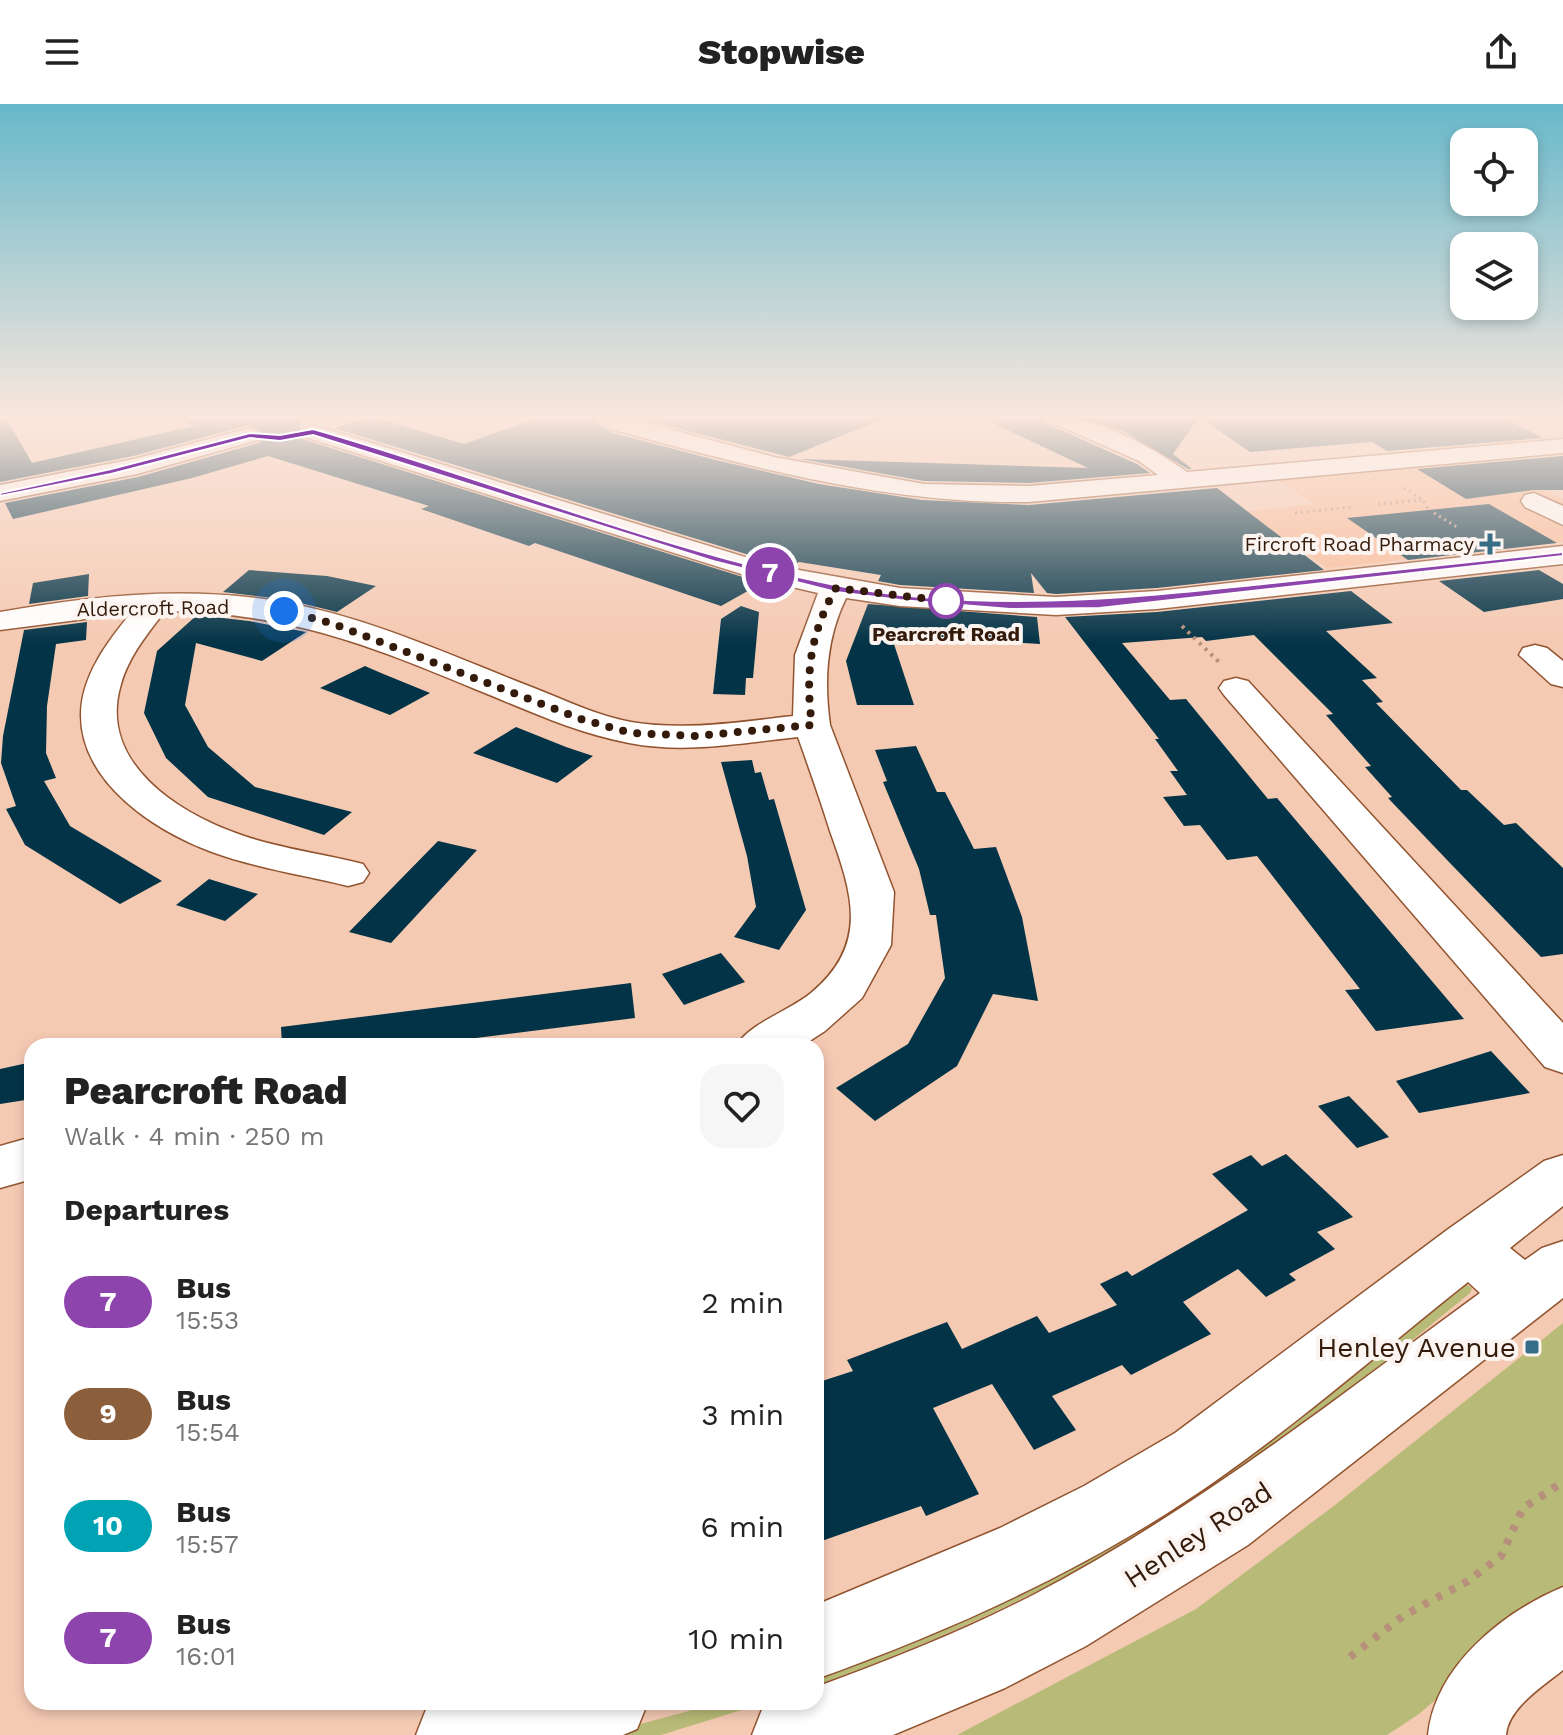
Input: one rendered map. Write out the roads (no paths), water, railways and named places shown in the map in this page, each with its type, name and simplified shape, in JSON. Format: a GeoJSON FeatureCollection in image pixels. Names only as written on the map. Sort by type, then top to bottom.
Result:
{"type":"FeatureCollection","features":[{"type":"Feature","properties":{"kind":"street"},"geometry":{"type":"LineString","coordinates":[[495,492],[717,559],[836,588],[1010,606],[1157,600],[1563,555]]}},
{"type":"Feature","properties":{"kind":"street"},"geometry":{"type":"LineString","coordinates":[[905,492],[1012,495],[1045,492]]}},
{"type":"Feature","properties":{"kind":"street"},"geometry":{"type":"LineString","coordinates":[[1534,501],[1563,517]]}},
{"type":"Feature","properties":{"kind":"street"},"geometry":{"type":"LineString","coordinates":[[778,1038],[825,1008],[851,981],[868,951],[876,921],[873,892],[812,725],[808,664],[814,633],[836,588]]}},
{"type":"Feature","properties":{"kind":"street"},"geometry":{"type":"LineString","coordinates":[[155,604],[124,644],[102,687],[98,727],[103,747],[116,767],[131,787],[154,807],[215,839],[347,873]]}},
{"type":"Feature","properties":{"kind":"street","name":"Aldercroft Road"},"geometry":{"type":"LineString","coordinates":[[0,621],[67,610],[155,604],[219,604],[306,616],[581,719],[631,733],[696,736],[812,725]]}},
{"type":"Feature","properties":{"kind":"street"},"geometry":{"type":"LineString","coordinates":[[1535,655],[1563,677]]}},
{"type":"Feature","properties":{"kind":"street"},"geometry":{"type":"LineString","coordinates":[[1236,688],[1563,1055]]}},
{"type":"Feature","properties":{"kind":"street"},"geometry":{"type":"LineString","coordinates":[[0,1167],[24,1160]]}},
{"type":"Feature","properties":{"kind":"street"},"geometry":{"type":"LineString","coordinates":[[824,1639],[864,1625],[1025,1553],[1108,1510],[1198,1455],[1563,1176]]}},
{"type":"Feature","properties":{"kind":"street"},"geometry":{"type":"LineString","coordinates":[[1467,1247],[1543,1280]]}},
{"type":"Feature","properties":{"kind":"street","name":"Henley Road"},"geometry":{"type":"LineString","coordinates":[[791,1735],[1003,1650],[1088,1605],[1221,1523],[1301,1467],[1543,1280]]}},
{"type":"Feature","properties":{"kind":"street"},"geometry":{"type":"LineString","coordinates":[[1464,1734],[1468,1714],[1489,1685],[1563,1624]]}},
{"type":"Feature","properties":{"kind":"street"},"geometry":{"type":"LineString","coordinates":[[455,1735],[572,1710]]}},
{"type":"Feature","properties":{"kind":"place","name":"Fircroft Road Pharmacy"},"geometry":{"type":"Point","coordinates":[1490,544]}},
{"type":"Feature","properties":{"kind":"place","name":"Pearcroft Road"},"geometry":{"type":"Point","coordinates":[946,601]}},
{"type":"Feature","properties":{"kind":"place","name":"Henley Avenue"},"geometry":{"type":"Point","coordinates":[1532,1347]}}]}
